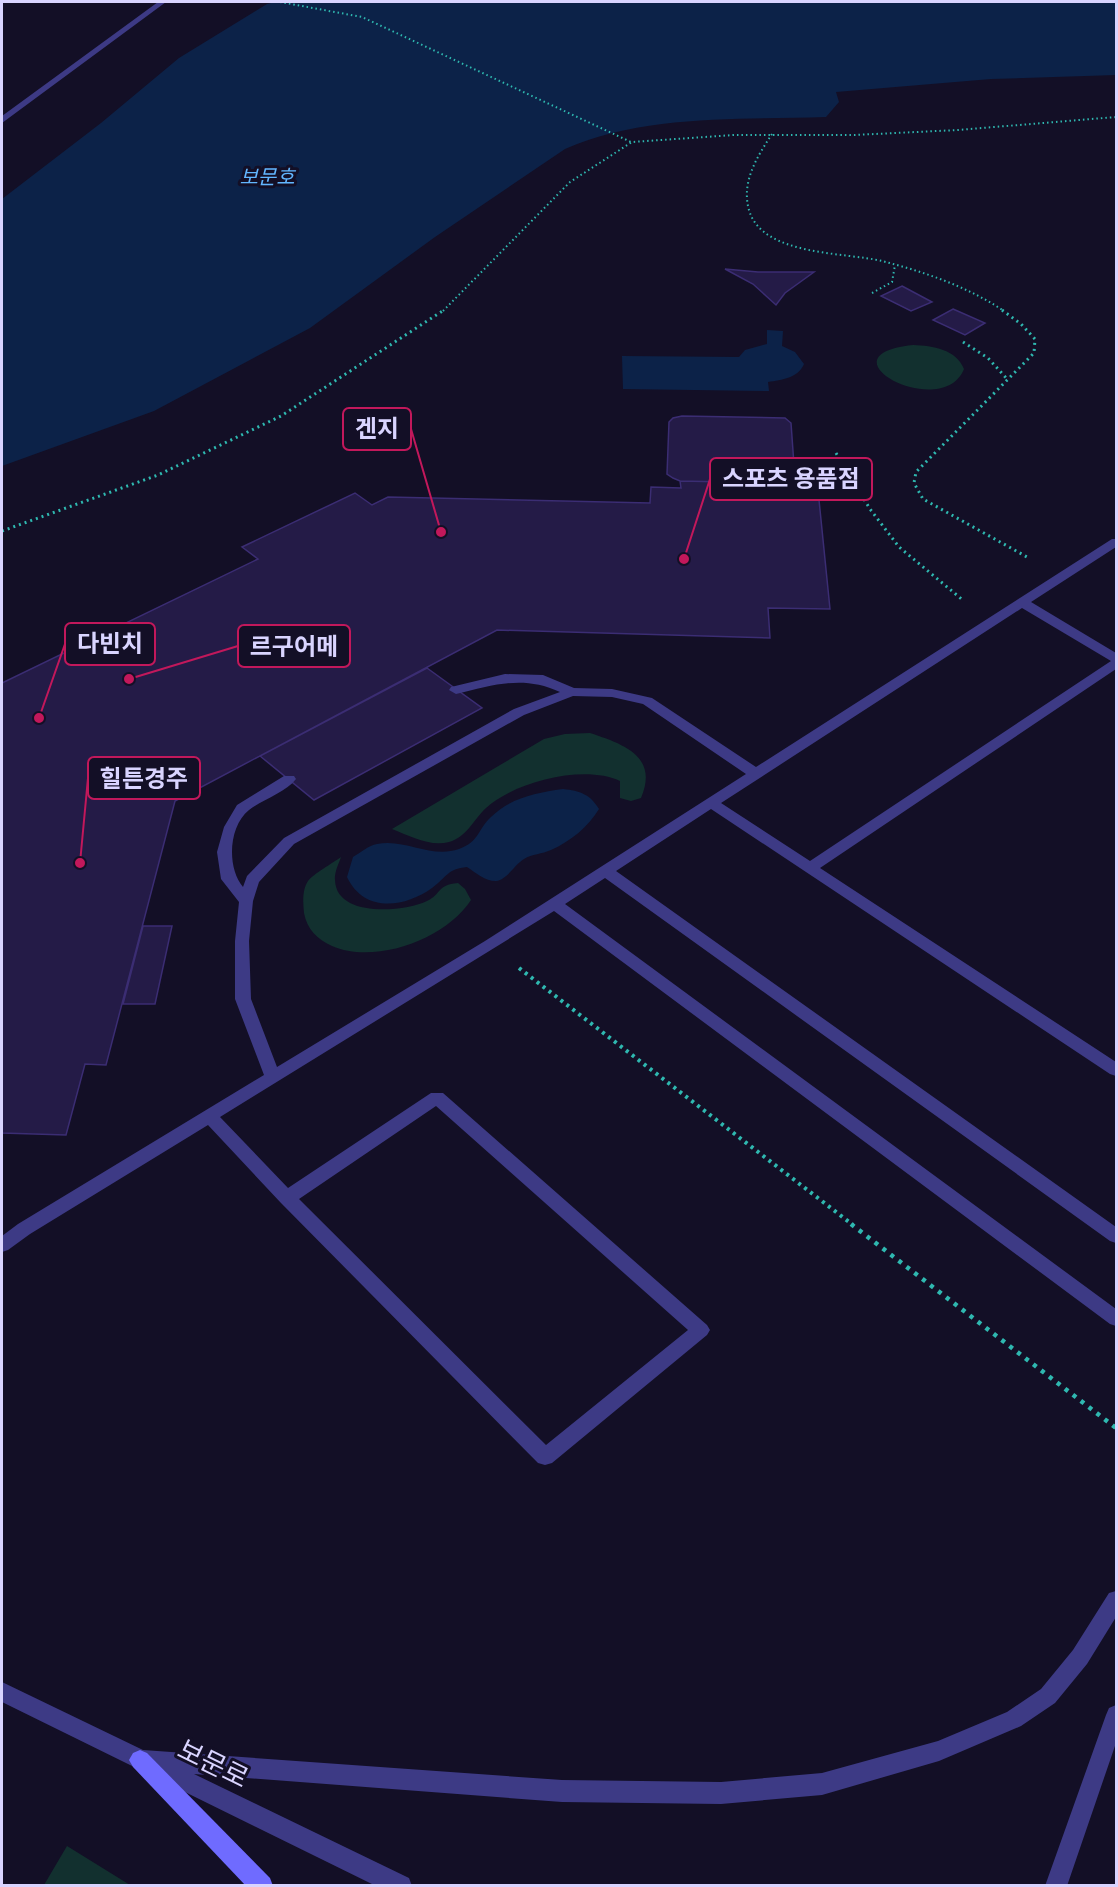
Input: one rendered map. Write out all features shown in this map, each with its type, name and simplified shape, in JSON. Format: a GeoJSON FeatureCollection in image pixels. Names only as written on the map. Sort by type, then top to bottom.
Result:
{"type":"FeatureCollection","features":[{"type":"Feature","properties":{"kind":"main road"},"geometry":{"type":"LineString","coordinates":[[140,1760],[262,1886]]}},
{"type":"Feature","properties":{"kind":"street"},"geometry":{"type":"LineString","coordinates":[[2,120],[162,2]]}},
{"type":"Feature","properties":{"kind":"street"},"geometry":{"type":"LineString","coordinates":[[2,1245],[490,945],[1116,542]]}},
{"type":"Feature","properties":{"kind":"street"},"geometry":{"type":"LineString","coordinates":[[1021,602],[1116,658]]}},
{"type":"Feature","properties":{"kind":"street"},"geometry":{"type":"LineString","coordinates":[[810,868],[1116,663]]}},
{"type":"Feature","properties":{"kind":"street"},"geometry":{"type":"LineString","coordinates":[[456,690],[505,678],[543,679],[572,692]]}},
{"type":"Feature","properties":{"kind":"street"},"geometry":{"type":"LineString","coordinates":[[273,1077],[243,999],[242,941],[246,901],[252,880],[289,841],[519,712],[572,692],[612,693],[647,701],[755,773]]}},
{"type":"Feature","properties":{"kind":"street"},"geometry":{"type":"LineString","coordinates":[[246,901],[228,879],[224,852],[231,827],[242,808],[289,779]]}},
{"type":"Feature","properties":{"kind":"street"},"geometry":{"type":"LineString","coordinates":[[710,802],[1116,1070]]}},
{"type":"Feature","properties":{"kind":"street"},"geometry":{"type":"LineString","coordinates":[[605,870],[1116,1236]]}},
{"type":"Feature","properties":{"kind":"street"},"geometry":{"type":"LineString","coordinates":[[554,903],[1116,1319]]}},
{"type":"Feature","properties":{"kind":"street"},"geometry":{"type":"LineString","coordinates":[[210,1117],[287,1198],[545,1457],[701,1330],[437,1097],[287,1198]]}},
{"type":"Feature","properties":{"kind":"street"},"geometry":{"type":"LineString","coordinates":[[140,1760],[562,1791],[721,1793],[822,1784],[939,1751],[1014,1719],[1048,1696],[1080,1657],[1116,1599]]}},
{"type":"Feature","properties":{"kind":"street","name":"보문로"},"geometry":{"type":"LineString","coordinates":[[2,1692],[401,1886]]}},
{"type":"Feature","properties":{"kind":"street"},"geometry":{"type":"LineString","coordinates":[[1056,1886],[1116,1715]]}},
{"type":"Feature","properties":{"kind":"path"},"geometry":{"type":"LineString","coordinates":[[280,2],[362,17],[632,142],[772,134],[865,135],[1116,117]]}},
{"type":"Feature","properties":{"kind":"path"},"geometry":{"type":"LineString","coordinates":[[772,134],[756,158],[746,184],[747,205],[757,226],[775,239],[807,249],[863,256],[942,279],[984,299],[1028,329],[1035,339],[1034,353],[916,472],[914,483],[923,499],[1062,576]]}},
{"type":"Feature","properties":{"kind":"path"},"geometry":{"type":"LineString","coordinates":[[2,531],[158,475],[291,410],[439,315],[570,182],[632,142]]}},
{"type":"Feature","properties":{"kind":"path"},"geometry":{"type":"LineString","coordinates":[[872,293],[892,282],[895,265]]}},
{"type":"Feature","properties":{"kind":"path"},"geometry":{"type":"LineString","coordinates":[[963,342],[988,355],[999,365],[1008,380]]}},
{"type":"Feature","properties":{"kind":"path"},"geometry":{"type":"LineString","coordinates":[[836,453],[870,509],[899,547],[990,622]]}},
{"type":"Feature","properties":{"kind":"path"},"geometry":{"type":"LineString","coordinates":[[490,945],[1116,1428]]}},
{"type":"Feature","properties":{"kind":"green space"},"geometry":{"type":"Polygon","coordinates":[[[913,345],[928,346],[950,353],[964,369],[952,384],[933,389],[913,388],[894,381],[881,371],[877,361],[886,351],[913,345]]]}},
{"type":"Feature","properties":{"kind":"green space"},"geometry":{"type":"Polygon","coordinates":[[[590,733],[625,747],[635,754],[645,772],[645,784],[641,798],[631,801],[620,798],[620,781],[605,776],[569,775],[550,778],[514,790],[486,808],[461,836],[449,842],[427,842],[392,829],[544,739],[565,734],[590,733]]]}},
{"type":"Feature","properties":{"kind":"green space"},"geometry":{"type":"Polygon","coordinates":[[[341,857],[335,877],[338,892],[347,901],[358,906],[373,909],[403,908],[427,901],[442,888],[458,883],[465,889],[471,900],[460,914],[445,926],[408,945],[368,952],[349,951],[332,946],[317,937],[310,929],[305,919],[303,897],[308,881],[341,857]]]}},
{"type":"Feature","properties":{"kind":"green space"},"geometry":{"type":"Polygon","coordinates":[[[67,1846],[130,1885],[44,1885],[67,1846]]]}},
{"type":"Feature","properties":{"kind":"water","name":"보문호"},"geometry":{"type":"Polygon","coordinates":[[[275,2],[1116,2],[1116,75],[991,79],[836,92],[839,102],[826,117],[727,119],[660,124],[596,138],[565,149],[435,237],[310,328],[154,411],[2,466],[2,199],[101,123],[179,58],[267,4],[275,2]]]}},
{"type":"Feature","properties":{"kind":"water"},"geometry":{"type":"Polygon","coordinates":[[[767,330],[783,331],[782,346],[795,352],[804,364],[794,375],[768,382],[769,391],[623,389],[622,356],[739,357],[745,350],[767,344],[767,330]]]}},
{"type":"Feature","properties":{"kind":"water"},"geometry":{"type":"Polygon","coordinates":[[[563,789],[584,794],[599,809],[590,822],[572,838],[551,850],[524,859],[500,880],[488,880],[467,867],[460,868],[451,872],[421,895],[397,903],[385,904],[364,897],[354,889],[347,877],[353,857],[371,846],[387,843],[438,852],[459,849],[471,843],[491,817],[507,805],[534,794],[563,789]]]}},
{"type":"Feature","properties":{"kind":"building"},"geometry":{"type":"Polygon","coordinates":[[[725,269],[758,272],[814,272],[785,293],[776,305],[753,284],[725,269]]]}},
{"type":"Feature","properties":{"kind":"building"},"geometry":{"type":"Polygon","coordinates":[[[902,286],[932,302],[911,311],[881,296],[902,286]]]}},
{"type":"Feature","properties":{"kind":"building"},"geometry":{"type":"Polygon","coordinates":[[[953,309],[985,323],[965,335],[933,320],[953,309]]]}},
{"type":"Feature","properties":{"kind":"building"},"geometry":{"type":"Polygon","coordinates":[[[682,416],[785,418],[791,423],[795,479],[782,483],[680,481],[673,478],[667,474],[669,422],[673,418],[682,416]]]}},
{"type":"Feature","properties":{"kind":"building"},"geometry":{"type":"Polygon","coordinates":[[[680,481],[782,483],[782,489],[818,490],[830,609],[768,608],[770,638],[497,630],[175,801],[106,1065],[85,1064],[66,1135],[2,1133],[2,683],[258,559],[242,547],[355,493],[372,505],[388,497],[650,503],[651,487],[681,488],[680,481]]]}},
{"type":"Feature","properties":{"kind":"building"},"geometry":{"type":"Polygon","coordinates":[[[427,668],[482,708],[314,800],[260,756],[427,668]]]}},
{"type":"Feature","properties":{"kind":"building"},"geometry":{"type":"Polygon","coordinates":[[[143,926],[172,926],[155,1004],[123,1004],[143,926]]]}},
{"type":"Feature","properties":{"kind":"place","name":"겐지"},"geometry":{"type":"Point","coordinates":[441,532]}},
{"type":"Feature","properties":{"kind":"place","name":"스포츠 용품점"},"geometry":{"type":"Point","coordinates":[684,559]}},
{"type":"Feature","properties":{"kind":"place","name":"르구어메"},"geometry":{"type":"Point","coordinates":[129,679]}},
{"type":"Feature","properties":{"kind":"place","name":"다빈치"},"geometry":{"type":"Point","coordinates":[39,718]}},
{"type":"Feature","properties":{"kind":"place","name":"힐튼경주"},"geometry":{"type":"Point","coordinates":[80,863]}}]}
